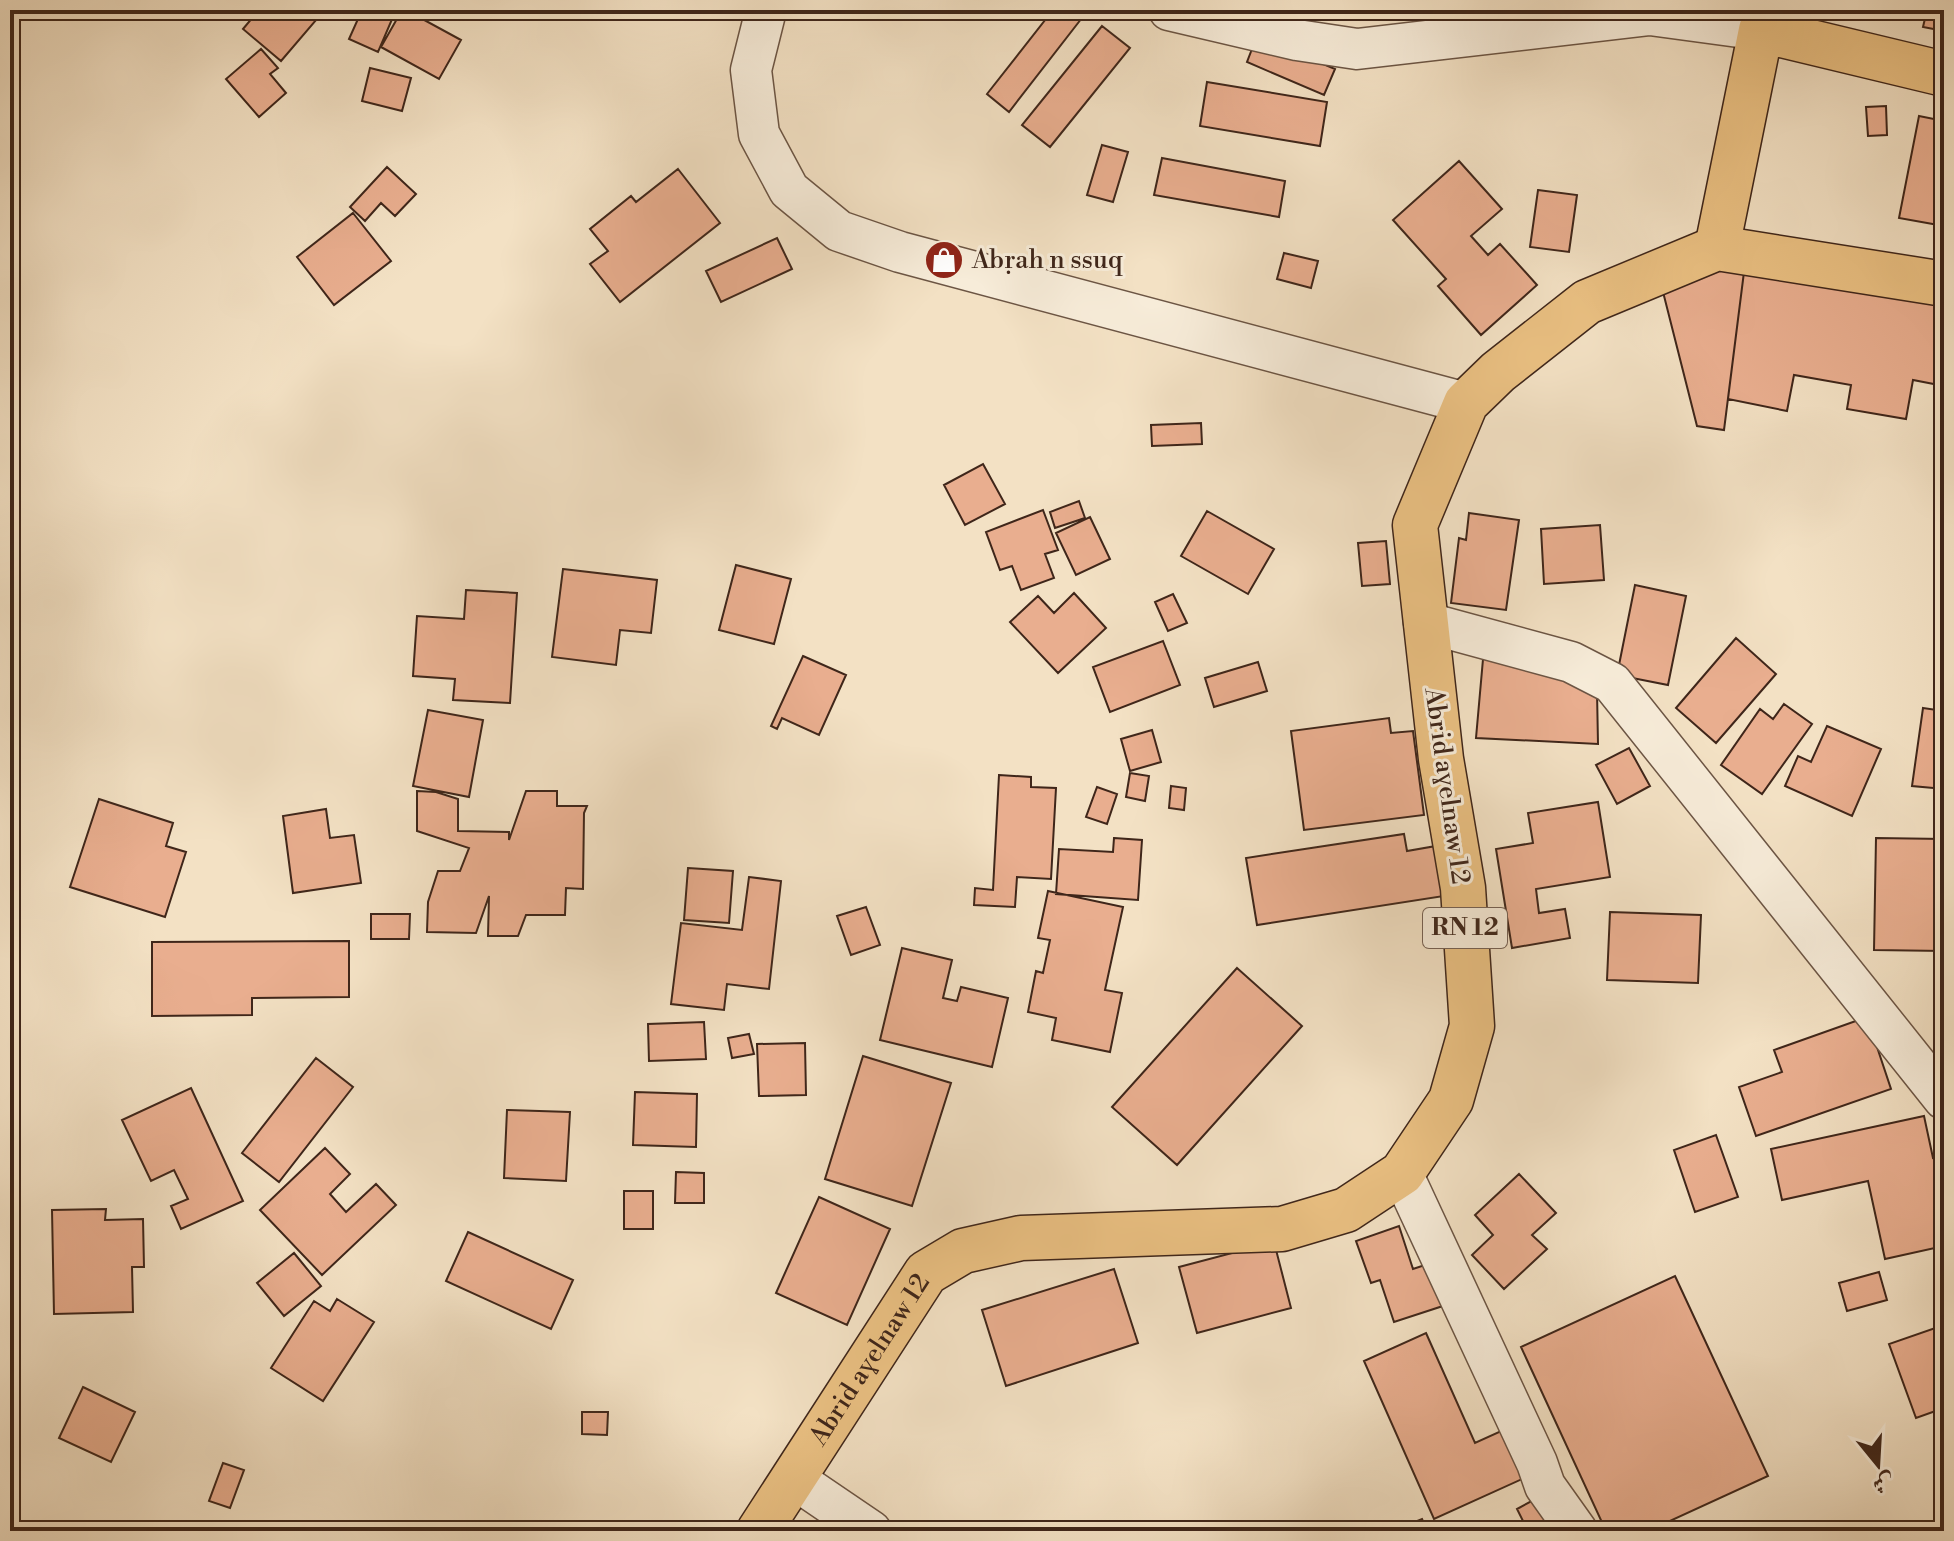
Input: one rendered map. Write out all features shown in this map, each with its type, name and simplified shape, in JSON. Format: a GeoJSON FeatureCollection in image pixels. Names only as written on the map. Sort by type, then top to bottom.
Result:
{"type":"FeatureCollection","features":[{"type":"Feature","properties":{"kind":"main road"},"geometry":{"type":"LineString","coordinates":[[1944,74],[1764,20],[1717,248],[1944,284]]}},
{"type":"Feature","properties":{"kind":"main road","name":"Abrid aɣelnaw 12"},"geometry":{"type":"LineString","coordinates":[[759,1531],[926,1273],[963,1251],[1021,1238],[1282,1229],[1346,1210],[1402,1173],[1451,1100],[1472,1026],[1463,888],[1441,759],[1415,525],[1466,403],[1498,372],[1587,302],[1717,248]]}},
{"type":"Feature","properties":{"kind":"street"},"geometry":{"type":"LineString","coordinates":[[766,10],[751,70],[759,134],[789,190],[839,231],[900,252],[1466,403]]}},
{"type":"Feature","properties":{"kind":"street"},"geometry":{"type":"LineString","coordinates":[[1169,10],[1297,40],[1357,49],[1650,15],[1764,20]]}},
{"type":"Feature","properties":{"kind":"street"},"geometry":{"type":"LineString","coordinates":[[1424,622],[1571,662],[1612,683],[1944,1099]]}},
{"type":"Feature","properties":{"kind":"street"},"geometry":{"type":"LineString","coordinates":[[1402,1173],[1545,1486],[1577,1531]]}},
{"type":"Feature","properties":{"kind":"street"},"geometry":{"type":"LineString","coordinates":[[793,1478],[871,1531]]}},
{"type":"Feature","properties":{"kind":"building"},"geometry":{"type":"Polygon","coordinates":[[[259,10],[306,10],[317,19],[281,61],[243,29],[259,10]]]}},
{"type":"Feature","properties":{"kind":"building"},"geometry":{"type":"Polygon","coordinates":[[[362,10],[396,10],[378,52],[349,39],[362,10]]]}},
{"type":"Feature","properties":{"kind":"building"},"geometry":{"type":"Polygon","coordinates":[[[402,10],[461,40],[439,79],[381,47],[402,10]]]}},
{"type":"Feature","properties":{"kind":"building"},"geometry":{"type":"Polygon","coordinates":[[[1053,10],[1080,10],[1085,14],[1009,112],[987,94],[1053,10]]]}},
{"type":"Feature","properties":{"kind":"building"},"geometry":{"type":"Polygon","coordinates":[[[1927,10],[1944,10],[1944,31],[1923,27],[1927,10]]]}},
{"type":"Feature","properties":{"kind":"building"},"geometry":{"type":"Polygon","coordinates":[[[1102,26],[1130,48],[1050,147],[1022,125],[1102,26]]]}},
{"type":"Feature","properties":{"kind":"building"},"geometry":{"type":"Polygon","coordinates":[[[1257,36],[1335,69],[1324,95],[1247,62],[1257,36]]]}},
{"type":"Feature","properties":{"kind":"building"},"geometry":{"type":"Polygon","coordinates":[[[261,49],[278,68],[270,74],[286,93],[259,117],[226,79],[261,49]]]}},
{"type":"Feature","properties":{"kind":"building"},"geometry":{"type":"Polygon","coordinates":[[[370,68],[411,78],[402,111],[362,101],[370,68]]]}},
{"type":"Feature","properties":{"kind":"building"},"geometry":{"type":"Polygon","coordinates":[[[1207,82],[1327,102],[1320,146],[1200,126],[1207,82]]]}},
{"type":"Feature","properties":{"kind":"building"},"geometry":{"type":"Polygon","coordinates":[[[1886,106],[1887,135],[1868,136],[1866,107],[1886,106]]]}},
{"type":"Feature","properties":{"kind":"building"},"geometry":{"type":"Polygon","coordinates":[[[1919,116],[1944,121],[1944,226],[1899,218],[1919,116]]]}},
{"type":"Feature","properties":{"kind":"building"},"geometry":{"type":"Polygon","coordinates":[[[1102,145],[1128,152],[1113,202],[1087,195],[1102,145]]]}},
{"type":"Feature","properties":{"kind":"building"},"geometry":{"type":"Polygon","coordinates":[[[1162,158],[1285,181],[1279,217],[1154,195],[1162,158]]]}},
{"type":"Feature","properties":{"kind":"building"},"geometry":{"type":"Polygon","coordinates":[[[1459,161],[1502,209],[1471,236],[1488,255],[1500,244],[1537,285],[1481,335],[1438,286],[1446,279],[1393,220],[1459,161]]]}},
{"type":"Feature","properties":{"kind":"building"},"geometry":{"type":"Polygon","coordinates":[[[387,167],[416,194],[395,216],[381,203],[365,221],[350,207],[387,167]]]}},
{"type":"Feature","properties":{"kind":"building"},"geometry":{"type":"Polygon","coordinates":[[[678,169],[720,223],[620,302],[590,264],[608,251],[590,229],[631,196],[636,202],[678,169]]]}},
{"type":"Feature","properties":{"kind":"building"},"geometry":{"type":"Polygon","coordinates":[[[1538,190],[1577,195],[1569,252],[1530,247],[1538,190]]]}},
{"type":"Feature","properties":{"kind":"building"},"geometry":{"type":"Polygon","coordinates":[[[353,213],[391,261],[334,305],[297,257],[353,213]]]}},
{"type":"Feature","properties":{"kind":"building"},"geometry":{"type":"Polygon","coordinates":[[[777,238],[792,269],[721,302],[706,271],[777,238]]]}},
{"type":"Feature","properties":{"kind":"building"},"geometry":{"type":"Polygon","coordinates":[[[1284,253],[1318,261],[1311,288],[1277,279],[1284,253]]]}},
{"type":"Feature","properties":{"kind":"building"},"geometry":{"type":"Polygon","coordinates":[[[1745,264],[1944,299],[1944,386],[1913,380],[1906,419],[1847,409],[1851,385],[1794,375],[1787,411],[1728,399],[1745,264]]]}},
{"type":"Feature","properties":{"kind":"building"},"geometry":{"type":"Polygon","coordinates":[[[1745,264],[1724,430],[1697,426],[1661,284],[1745,264]]]}},
{"type":"Feature","properties":{"kind":"building"},"geometry":{"type":"Polygon","coordinates":[[[1201,423],[1202,444],[1152,446],[1151,425],[1201,423]]]}},
{"type":"Feature","properties":{"kind":"building"},"geometry":{"type":"Polygon","coordinates":[[[983,464],[1005,504],[965,525],[944,485],[983,464]]]}},
{"type":"Feature","properties":{"kind":"building"},"geometry":{"type":"Polygon","coordinates":[[[1079,501],[1085,518],[1055,528],[1050,512],[1079,501]]]}},
{"type":"Feature","properties":{"kind":"building"},"geometry":{"type":"Polygon","coordinates":[[[1043,510],[1058,550],[1045,554],[1054,578],[1021,590],[1012,566],[1000,570],[986,532],[1043,510]]]}},
{"type":"Feature","properties":{"kind":"building"},"geometry":{"type":"Polygon","coordinates":[[[1207,511],[1274,549],[1248,594],[1181,556],[1207,511]]]}},
{"type":"Feature","properties":{"kind":"building"},"geometry":{"type":"Polygon","coordinates":[[[1469,513],[1519,520],[1506,610],[1451,603],[1459,538],[1466,540],[1469,513]]]}},
{"type":"Feature","properties":{"kind":"building"},"geometry":{"type":"Polygon","coordinates":[[[1090,517],[1110,559],[1076,575],[1056,533],[1090,517]]]}},
{"type":"Feature","properties":{"kind":"building"},"geometry":{"type":"Polygon","coordinates":[[[1600,525],[1604,580],[1544,584],[1541,529],[1600,525]]]}},
{"type":"Feature","properties":{"kind":"building"},"geometry":{"type":"Polygon","coordinates":[[[1386,541],[1390,584],[1362,586],[1358,543],[1386,541]]]}},
{"type":"Feature","properties":{"kind":"building"},"geometry":{"type":"Polygon","coordinates":[[[736,565],[791,579],[774,644],[719,630],[736,565]]]}},
{"type":"Feature","properties":{"kind":"building"},"geometry":{"type":"Polygon","coordinates":[[[563,569],[657,580],[651,633],[620,630],[616,665],[552,657],[563,569]]]}},
{"type":"Feature","properties":{"kind":"building"},"geometry":{"type":"Polygon","coordinates":[[[1635,585],[1686,596],[1668,685],[1617,675],[1635,585]]]}},
{"type":"Feature","properties":{"kind":"building"},"geometry":{"type":"Polygon","coordinates":[[[466,590],[517,593],[510,703],[453,700],[455,679],[413,676],[417,616],[464,619],[466,590]]]}},
{"type":"Feature","properties":{"kind":"building"},"geometry":{"type":"Polygon","coordinates":[[[1074,593],[1106,628],[1058,673],[1010,622],[1038,596],[1054,613],[1074,593]]]}},
{"type":"Feature","properties":{"kind":"building"},"geometry":{"type":"Polygon","coordinates":[[[1173,594],[1187,623],[1168,631],[1155,602],[1173,594]]]}},
{"type":"Feature","properties":{"kind":"building"},"geometry":{"type":"Polygon","coordinates":[[[1736,638],[1776,674],[1716,743],[1676,708],[1736,638]]]}},
{"type":"Feature","properties":{"kind":"building"},"geometry":{"type":"Polygon","coordinates":[[[1163,641],[1180,685],[1110,712],[1093,667],[1163,641]]]}},
{"type":"Feature","properties":{"kind":"building"},"geometry":{"type":"Polygon","coordinates":[[[1484,648],[1597,691],[1598,744],[1476,738],[1484,648]]]}},
{"type":"Feature","properties":{"kind":"building"},"geometry":{"type":"Polygon","coordinates":[[[803,656],[846,675],[819,735],[782,718],[777,729],[771,726],[803,656]]]}},
{"type":"Feature","properties":{"kind":"building"},"geometry":{"type":"Polygon","coordinates":[[[1258,662],[1267,691],[1214,707],[1205,678],[1258,662]]]}},
{"type":"Feature","properties":{"kind":"building"},"geometry":{"type":"Polygon","coordinates":[[[1784,704],[1812,724],[1762,794],[1721,765],[1760,709],[1773,719],[1784,704]]]}},
{"type":"Feature","properties":{"kind":"building"},"geometry":{"type":"Polygon","coordinates":[[[1923,708],[1944,711],[1944,789],[1912,786],[1923,708]]]}},
{"type":"Feature","properties":{"kind":"building"},"geometry":{"type":"Polygon","coordinates":[[[428,710],[483,720],[469,797],[413,786],[428,710]]]}},
{"type":"Feature","properties":{"kind":"building"},"geometry":{"type":"Polygon","coordinates":[[[1389,718],[1391,733],[1413,731],[1424,815],[1304,830],[1291,731],[1389,718]]]}},
{"type":"Feature","properties":{"kind":"building"},"geometry":{"type":"Polygon","coordinates":[[[1827,726],[1881,749],[1852,816],[1785,786],[1798,756],[1811,762],[1827,726]]]}},
{"type":"Feature","properties":{"kind":"building"},"geometry":{"type":"Polygon","coordinates":[[[1152,730],[1161,762],[1130,771],[1121,739],[1152,730]]]}},
{"type":"Feature","properties":{"kind":"building"},"geometry":{"type":"Polygon","coordinates":[[[1629,748],[1650,786],[1617,804],[1596,765],[1629,748]]]}},
{"type":"Feature","properties":{"kind":"building"},"geometry":{"type":"Polygon","coordinates":[[[1130,773],[1149,776],[1145,801],[1126,797],[1130,773]]]}},
{"type":"Feature","properties":{"kind":"building"},"geometry":{"type":"Polygon","coordinates":[[[999,775],[1031,777],[1031,787],[1056,788],[1051,879],[1017,877],[1015,907],[974,905],[975,888],[993,890],[999,775]]]}},
{"type":"Feature","properties":{"kind":"building"},"geometry":{"type":"Polygon","coordinates":[[[1171,786],[1186,788],[1184,810],[1169,808],[1171,786]]]}},
{"type":"Feature","properties":{"kind":"building"},"geometry":{"type":"Polygon","coordinates":[[[1097,787],[1117,794],[1107,824],[1086,817],[1097,787]]]}},
{"type":"Feature","properties":{"kind":"building"},"geometry":{"type":"Polygon","coordinates":[[[417,791],[436,792],[458,799],[458,831],[509,832],[509,840],[526,791],[557,791],[557,806],[587,806],[584,813],[583,889],[566,888],[565,915],[526,915],[518,936],[488,936],[489,896],[476,933],[427,932],[428,902],[438,871],[460,871],[469,848],[417,831],[417,791]]]}},
{"type":"Feature","properties":{"kind":"building"},"geometry":{"type":"Polygon","coordinates":[[[99,799],[173,823],[166,846],[186,852],[165,917],[70,887],[99,799]]]}},
{"type":"Feature","properties":{"kind":"building"},"geometry":{"type":"Polygon","coordinates":[[[1598,802],[1610,877],[1536,889],[1539,913],[1565,909],[1570,938],[1512,948],[1496,849],[1533,843],[1528,813],[1598,802]]]}},
{"type":"Feature","properties":{"kind":"building"},"geometry":{"type":"Polygon","coordinates":[[[326,809],[330,838],[354,835],[361,883],[293,893],[283,816],[326,809]]]}},
{"type":"Feature","properties":{"kind":"building"},"geometry":{"type":"Polygon","coordinates":[[[1404,834],[1407,851],[1436,846],[1444,896],[1257,925],[1246,858],[1404,834]]]}},
{"type":"Feature","properties":{"kind":"building"},"geometry":{"type":"Polygon","coordinates":[[[1114,838],[1142,840],[1138,900],[1056,894],[1059,849],[1113,852],[1114,838]]]}},
{"type":"Feature","properties":{"kind":"building"},"geometry":{"type":"Polygon","coordinates":[[[1876,838],[1944,839],[1944,951],[1874,950],[1876,838]]]}},
{"type":"Feature","properties":{"kind":"building"},"geometry":{"type":"Polygon","coordinates":[[[688,868],[733,871],[729,923],[684,920],[688,868]]]}},
{"type":"Feature","properties":{"kind":"building"},"geometry":{"type":"Polygon","coordinates":[[[10,870],[19,871],[18,908],[10,908],[10,870]]]}},
{"type":"Feature","properties":{"kind":"building"},"geometry":{"type":"Polygon","coordinates":[[[749,877],[781,881],[769,989],[727,984],[724,1010],[671,1004],[681,923],[742,930],[749,877]]]}},
{"type":"Feature","properties":{"kind":"building"},"geometry":{"type":"Polygon","coordinates":[[[1048,891],[1123,907],[1105,990],[1122,993],[1110,1052],[1052,1040],[1056,1018],[1028,1012],[1036,971],[1043,973],[1050,940],[1038,938],[1048,891]]]}},
{"type":"Feature","properties":{"kind":"building"},"geometry":{"type":"Polygon","coordinates":[[[866,907],[880,945],[851,955],[837,916],[866,907]]]}},
{"type":"Feature","properties":{"kind":"building"},"geometry":{"type":"Polygon","coordinates":[[[1610,912],[1701,915],[1698,983],[1607,980],[1610,912]]]}},
{"type":"Feature","properties":{"kind":"building"},"geometry":{"type":"Polygon","coordinates":[[[371,914],[410,914],[409,939],[371,939],[371,914]]]}},
{"type":"Feature","properties":{"kind":"building"},"geometry":{"type":"Polygon","coordinates":[[[349,941],[349,997],[252,998],[252,1015],[152,1016],[152,942],[349,941]]]}},
{"type":"Feature","properties":{"kind":"building"},"geometry":{"type":"Polygon","coordinates":[[[902,948],[952,960],[943,998],[957,1001],[961,987],[1008,998],[992,1067],[880,1040],[902,948]]]}},
{"type":"Feature","properties":{"kind":"building"},"geometry":{"type":"Polygon","coordinates":[[[1237,968],[1302,1026],[1177,1165],[1112,1107],[1237,968]]]}},
{"type":"Feature","properties":{"kind":"building"},"geometry":{"type":"Polygon","coordinates":[[[1867,1017],[1891,1089],[1756,1136],[1739,1087],[1782,1072],[1774,1050],[1867,1017]]]}},
{"type":"Feature","properties":{"kind":"building"},"geometry":{"type":"Polygon","coordinates":[[[704,1022],[706,1059],[649,1061],[648,1024],[704,1022]]]}},
{"type":"Feature","properties":{"kind":"building"},"geometry":{"type":"Polygon","coordinates":[[[749,1034],[754,1054],[732,1058],[728,1038],[749,1034]]]}},
{"type":"Feature","properties":{"kind":"building"},"geometry":{"type":"Polygon","coordinates":[[[805,1043],[806,1095],[759,1096],[757,1044],[805,1043]]]}},
{"type":"Feature","properties":{"kind":"building"},"geometry":{"type":"Polygon","coordinates":[[[863,1056],[951,1083],[912,1206],[825,1179],[863,1056]]]}},
{"type":"Feature","properties":{"kind":"building"},"geometry":{"type":"Polygon","coordinates":[[[316,1058],[353,1087],[279,1182],[242,1153],[316,1058]]]}},
{"type":"Feature","properties":{"kind":"building"},"geometry":{"type":"Polygon","coordinates":[[[191,1088],[243,1201],[181,1229],[171,1206],[188,1199],[174,1170],[151,1181],[122,1120],[191,1088]]]}},
{"type":"Feature","properties":{"kind":"building"},"geometry":{"type":"Polygon","coordinates":[[[635,1092],[697,1094],[696,1147],[633,1145],[635,1092]]]}},
{"type":"Feature","properties":{"kind":"building"},"geometry":{"type":"Polygon","coordinates":[[[507,1110],[570,1112],[566,1181],[504,1178],[507,1110]]]}},
{"type":"Feature","properties":{"kind":"building"},"geometry":{"type":"Polygon","coordinates":[[[1924,1116],[1933,1158],[1944,1155],[1944,1246],[1885,1259],[1868,1181],[1782,1200],[1771,1149],[1924,1116]]]}},
{"type":"Feature","properties":{"kind":"building"},"geometry":{"type":"Polygon","coordinates":[[[1716,1135],[1738,1197],[1695,1212],[1674,1150],[1716,1135]]]}},
{"type":"Feature","properties":{"kind":"building"},"geometry":{"type":"Polygon","coordinates":[[[325,1148],[350,1174],[330,1194],[346,1212],[376,1184],[396,1205],[322,1275],[260,1210],[325,1148]]]}},
{"type":"Feature","properties":{"kind":"building"},"geometry":{"type":"Polygon","coordinates":[[[676,1172],[704,1173],[704,1203],[675,1203],[676,1172]]]}},
{"type":"Feature","properties":{"kind":"building"},"geometry":{"type":"Polygon","coordinates":[[[1519,1174],[1556,1213],[1532,1235],[1547,1249],[1504,1289],[1472,1255],[1493,1235],[1475,1215],[1519,1174]]]}},
{"type":"Feature","properties":{"kind":"building"},"geometry":{"type":"Polygon","coordinates":[[[624,1191],[653,1191],[653,1229],[624,1229],[624,1191]]]}},
{"type":"Feature","properties":{"kind":"building"},"geometry":{"type":"Polygon","coordinates":[[[819,1197],[890,1229],[847,1325],[776,1293],[819,1197]]]}},
{"type":"Feature","properties":{"kind":"building"},"geometry":{"type":"Polygon","coordinates":[[[106,1209],[105,1220],[143,1219],[144,1267],[132,1267],[133,1312],[54,1314],[52,1210],[106,1209]]]}},
{"type":"Feature","properties":{"kind":"building"},"geometry":{"type":"Polygon","coordinates":[[[1399,1226],[1413,1269],[1437,1261],[1452,1303],[1394,1322],[1380,1280],[1371,1283],[1356,1241],[1399,1226]]]}},
{"type":"Feature","properties":{"kind":"building"},"geometry":{"type":"Polygon","coordinates":[[[468,1232],[573,1280],[551,1329],[446,1281],[468,1232]]]}},
{"type":"Feature","properties":{"kind":"building"},"geometry":{"type":"Polygon","coordinates":[[[1274,1242],[1291,1308],[1197,1333],[1179,1267],[1274,1242]]]}},
{"type":"Feature","properties":{"kind":"building"},"geometry":{"type":"Polygon","coordinates":[[[294,1253],[321,1286],[284,1316],[257,1283],[294,1253]]]}},
{"type":"Feature","properties":{"kind":"building"},"geometry":{"type":"Polygon","coordinates":[[[1114,1269],[1138,1343],[1006,1386],[982,1310],[1114,1269]]]}},
{"type":"Feature","properties":{"kind":"building"},"geometry":{"type":"Polygon","coordinates":[[[1879,1272],[1887,1300],[1847,1311],[1839,1283],[1879,1272]]]}},
{"type":"Feature","properties":{"kind":"building"},"geometry":{"type":"Polygon","coordinates":[[[1675,1276],[1768,1476],[1648,1531],[1606,1531],[1521,1347],[1675,1276]]]}},
{"type":"Feature","properties":{"kind":"building"},"geometry":{"type":"Polygon","coordinates":[[[337,1299],[374,1322],[323,1401],[271,1368],[314,1301],[330,1311],[337,1299]]]}},
{"type":"Feature","properties":{"kind":"building"},"geometry":{"type":"Polygon","coordinates":[[[1941,1326],[1944,1335],[1944,1408],[1916,1418],[1889,1344],[1941,1326]]]}},
{"type":"Feature","properties":{"kind":"building"},"geometry":{"type":"Polygon","coordinates":[[[1426,1333],[1475,1443],[1510,1427],[1531,1475],[1434,1519],[1364,1361],[1426,1333]]]}},
{"type":"Feature","properties":{"kind":"building"},"geometry":{"type":"Polygon","coordinates":[[[83,1387],[135,1412],[111,1462],[59,1438],[83,1387]]]}},
{"type":"Feature","properties":{"kind":"building"},"geometry":{"type":"Polygon","coordinates":[[[582,1412],[608,1412],[607,1435],[582,1434],[582,1412]]]}},
{"type":"Feature","properties":{"kind":"building"},"geometry":{"type":"Polygon","coordinates":[[[223,1463],[244,1470],[230,1508],[209,1501],[223,1463]]]}},
{"type":"Feature","properties":{"kind":"building"},"geometry":{"type":"Polygon","coordinates":[[[1541,1496],[1558,1531],[1528,1531],[1517,1509],[1541,1496]]]}},
{"type":"Feature","properties":{"kind":"building"},"geometry":{"type":"Polygon","coordinates":[[[1422,1519],[1427,1531],[1392,1531],[1422,1519]]]}},
{"type":"Feature","properties":{"kind":"place","name":"Abṛah n ssuq"},"geometry":{"type":"Point","coordinates":[944,260]}}]}
